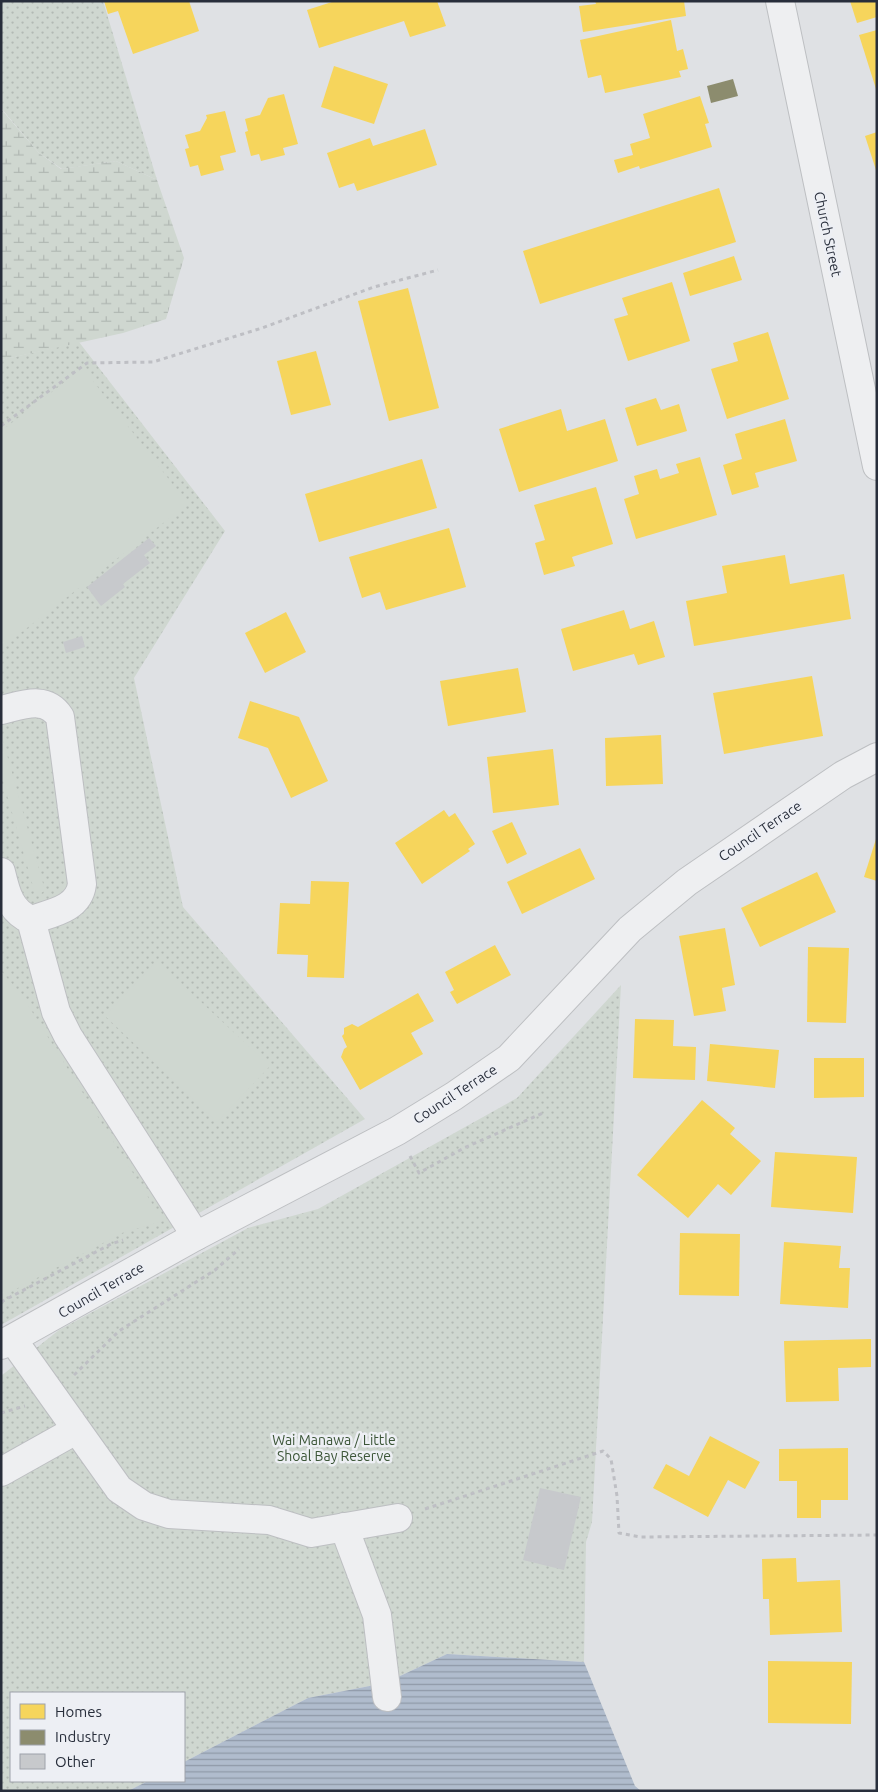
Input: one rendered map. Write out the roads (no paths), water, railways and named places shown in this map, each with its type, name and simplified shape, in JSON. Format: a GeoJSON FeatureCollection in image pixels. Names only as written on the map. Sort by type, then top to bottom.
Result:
{"type":"FeatureCollection","features":[{"type":"Feature","properties":{"kind":"street","name":"Church Street"},"geometry":{"type":"LineString","coordinates":[[780,1],[877,466]]}},
{"type":"Feature","properties":{"kind":"street"},"geometry":{"type":"LineString","coordinates":[[1,710],[45,703],[54,708],[60,717],[82,884],[81,893],[75,902],[65,908],[31,920],[22,916],[10,903],[1,872]]}},
{"type":"Feature","properties":{"kind":"street","name":"Council Terrace"},"geometry":{"type":"LineString","coordinates":[[843,775],[877,739]]}},
{"type":"Feature","properties":{"kind":"street","name":"Council Terrace"},"geometry":{"type":"LineString","coordinates":[[5,1345],[196,1236],[397,1131],[510,1058],[630,929],[686,882],[843,775],[877,757]]}},
{"type":"Feature","properties":{"kind":"street"},"geometry":{"type":"LineString","coordinates":[[31,920],[56,1012],[68,1036],[196,1236]]}},
{"type":"Feature","properties":{"kind":"street"},"geometry":{"type":"LineString","coordinates":[[5,1345],[50,1393],[119,1488],[144,1506],[169,1514],[269,1520],[311,1533],[398,1518]]}},
{"type":"Feature","properties":{"kind":"street"},"geometry":{"type":"LineString","coordinates":[[1,1472],[76,1430]]}},
{"type":"Feature","properties":{"kind":"street"},"geometry":{"type":"LineString","coordinates":[[344,1527],[378,1615],[388,1697]]}},
{"type":"Feature","properties":{"kind":"water"},"geometry":{"type":"Polygon","coordinates":[[[447,1654],[584,1662],[635,1786],[641,1791],[128,1791],[146,1782],[185,1782],[185,1761],[308,1698],[385,1683],[447,1654]]]}},
{"type":"Feature","properties":{"kind":"park label","name":"Wai Manawa / Little Shoal Bay Reserve"},"geometry":{"type":"Point","coordinates":[334,1448]}}]}
